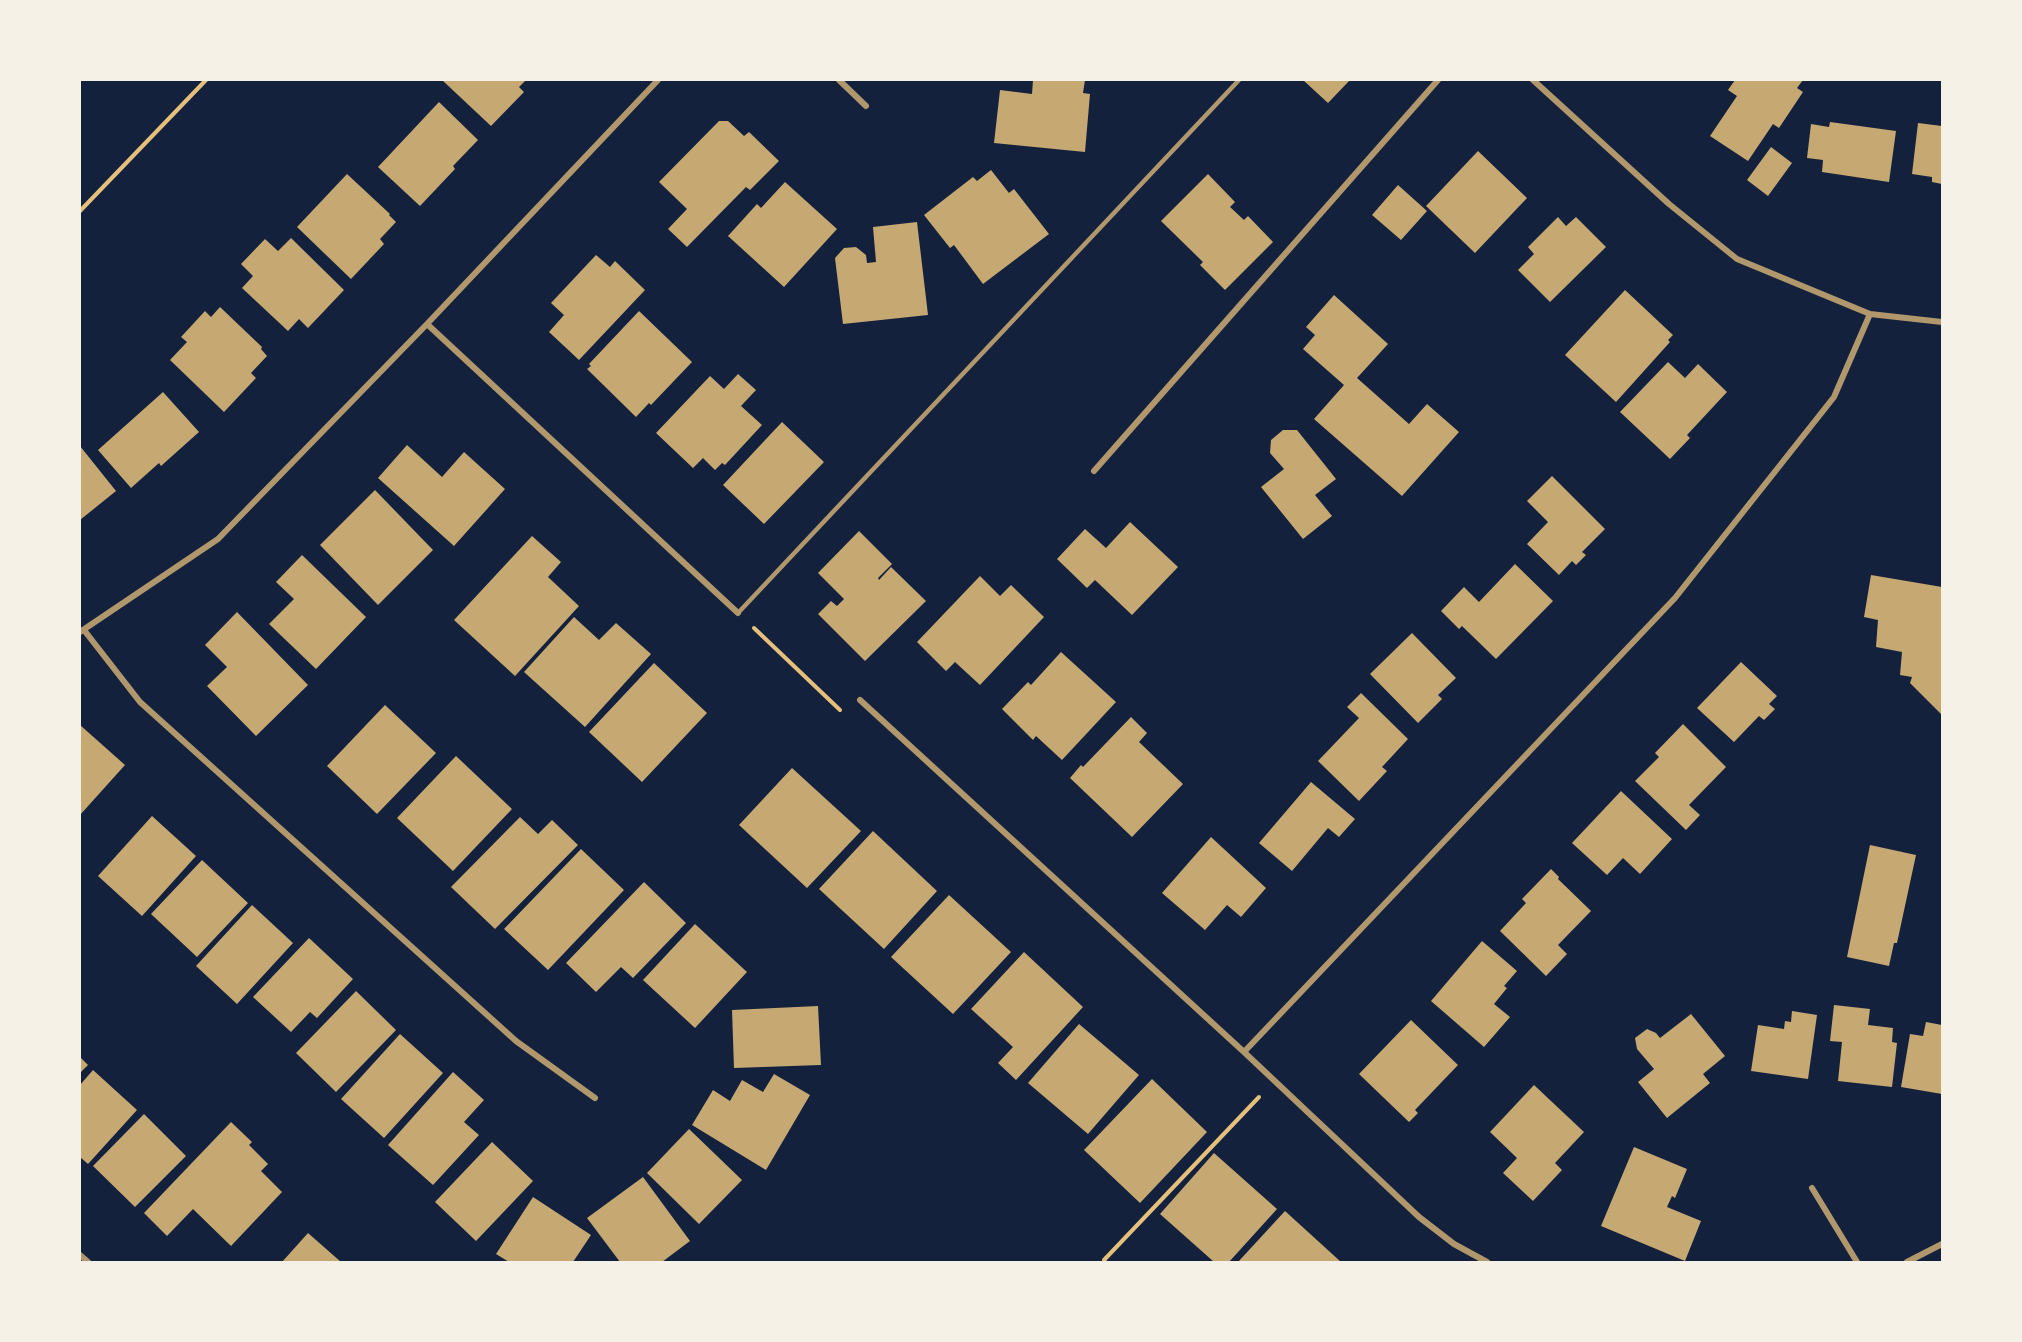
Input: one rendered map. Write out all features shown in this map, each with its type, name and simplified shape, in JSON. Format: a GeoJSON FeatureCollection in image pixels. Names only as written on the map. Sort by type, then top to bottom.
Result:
{"type":"FeatureCollection","features":[{"type":"Feature","properties":{"kind":"street"},"geometry":{"type":"LineString","coordinates":[[595,1098],[516,1041],[140,702],[82,631],[218,539],[427,324],[658,80]]}},
{"type":"Feature","properties":{"kind":"street"},"geometry":{"type":"LineString","coordinates":[[839,80],[866,106]]}},
{"type":"Feature","properties":{"kind":"street"},"geometry":{"type":"LineString","coordinates":[[1094,471],[1438,80]]}},
{"type":"Feature","properties":{"kind":"street"},"geometry":{"type":"LineString","coordinates":[[1533,80],[1669,204],[1737,259],[1870,314],[1942,322]]}},
{"type":"Feature","properties":{"kind":"street"},"geometry":{"type":"LineString","coordinates":[[1244,1052],[1675,598],[1834,397],[1870,314]]}},
{"type":"Feature","properties":{"kind":"street"},"geometry":{"type":"LineString","coordinates":[[427,324],[738,614]]}},
{"type":"Feature","properties":{"kind":"street"},"geometry":{"type":"LineString","coordinates":[[860,700],[1244,1052],[1419,1216],[1454,1244],[1487,1263]]}},
{"type":"Feature","properties":{"kind":"street"},"geometry":{"type":"LineString","coordinates":[[1812,1188],[1857,1263]]}},
{"type":"Feature","properties":{"kind":"street"},"geometry":{"type":"LineString","coordinates":[[1906,1263],[1942,1244]]}},
{"type":"Feature","properties":{"kind":"street"},"geometry":{"type":"LineString","coordinates":[[80,1255],[88,1263]]}},
{"type":"Feature","properties":{"kind":"lane"},"geometry":{"type":"LineString","coordinates":[[738,614],[1239,80]]}},
{"type":"Feature","properties":{"kind":"path"},"geometry":{"type":"LineString","coordinates":[[80,211],[206,80]]}},
{"type":"Feature","properties":{"kind":"path"},"geometry":{"type":"LineString","coordinates":[[738,614],[840,710],[860,700]]}},
{"type":"Feature","properties":{"kind":"path"},"geometry":{"type":"LineString","coordinates":[[1105,1263],[1104,1260],[1274,1081]]}},
{"type":"Feature","properties":{"kind":"building"},"geometry":{"type":"Polygon","coordinates":[[[442,80],[526,80],[519,87],[524,92],[491,126],[442,80]]]}},
{"type":"Feature","properties":{"kind":"building"},"geometry":{"type":"Polygon","coordinates":[[[1033,80],[1085,80],[1083,93],[1090,94],[1085,152],[994,143],[1000,90],[1032,94],[1033,80]]]}},
{"type":"Feature","properties":{"kind":"building"},"geometry":{"type":"Polygon","coordinates":[[[1303,80],[1350,80],[1328,103],[1303,80]]]}},
{"type":"Feature","properties":{"kind":"building"},"geometry":{"type":"Polygon","coordinates":[[[1735,80],[1803,80],[1797,88],[1803,92],[1779,128],[1773,124],[1748,161],[1710,136],[1737,96],[1728,90],[1735,80]]]}},
{"type":"Feature","properties":{"kind":"building"},"geometry":{"type":"Polygon","coordinates":[[[439,102],[478,140],[453,166],[455,169],[420,206],[378,167],[439,102]]]}},
{"type":"Feature","properties":{"kind":"building"},"geometry":{"type":"Polygon","coordinates":[[[719,121],[728,121],[744,136],[749,132],[779,161],[750,190],[746,187],[687,247],[668,229],[687,209],[659,182],[719,121]]]}},
{"type":"Feature","properties":{"kind":"building"},"geometry":{"type":"Polygon","coordinates":[[[1830,122],[1896,131],[1889,182],[1822,172],[1823,160],[1807,158],[1811,124],[1829,127],[1830,122]]]}},
{"type":"Feature","properties":{"kind":"building"},"geometry":{"type":"Polygon","coordinates":[[[1918,123],[1942,126],[1942,184],[1932,182],[1932,177],[1912,174],[1918,123]]]}},
{"type":"Feature","properties":{"kind":"building"},"geometry":{"type":"Polygon","coordinates":[[[1771,147],[1792,163],[1768,196],[1747,180],[1771,147]]]}},
{"type":"Feature","properties":{"kind":"building"},"geometry":{"type":"Polygon","coordinates":[[[1478,151],[1527,198],[1475,253],[1426,206],[1478,151]]]}},
{"type":"Feature","properties":{"kind":"building"},"geometry":{"type":"Polygon","coordinates":[[[991,170],[1009,193],[1014,189],[1049,234],[983,284],[954,245],[950,248],[924,215],[973,177],[977,181],[991,170]]]}},
{"type":"Feature","properties":{"kind":"building"},"geometry":{"type":"Polygon","coordinates":[[[347,174],[396,222],[380,239],[384,244],[351,279],[297,227],[347,174]]]}},
{"type":"Feature","properties":{"kind":"building"},"geometry":{"type":"Polygon","coordinates":[[[1208,174],[1235,202],[1230,207],[1244,220],[1248,216],[1273,242],[1225,290],[1200,265],[1203,262],[1161,221],[1208,174]]]}},
{"type":"Feature","properties":{"kind":"building"},"geometry":{"type":"Polygon","coordinates":[[[785,182],[837,229],[784,287],[728,236],[757,204],[761,208],[785,182]]]}},
{"type":"Feature","properties":{"kind":"building"},"geometry":{"type":"Polygon","coordinates":[[[1398,185],[1427,211],[1401,240],[1372,215],[1398,185]]]}},
{"type":"Feature","properties":{"kind":"building"},"geometry":{"type":"Polygon","coordinates":[[[1558,217],[1566,226],[1576,217],[1606,247],[1550,302],[1518,270],[1534,254],[1528,247],[1558,217]]]}},
{"type":"Feature","properties":{"kind":"building"},"geometry":{"type":"Polygon","coordinates":[[[917,222],[928,315],[843,324],[835,258],[844,248],[856,247],[866,255],[867,263],[876,262],[873,227],[917,222]]]}},
{"type":"Feature","properties":{"kind":"building"},"geometry":{"type":"Polygon","coordinates":[[[291,238],[344,290],[308,328],[299,319],[288,331],[242,288],[253,276],[241,264],[265,239],[278,251],[291,238]]]}},
{"type":"Feature","properties":{"kind":"building"},"geometry":{"type":"Polygon","coordinates":[[[596,255],[610,267],[615,261],[645,290],[579,360],[549,332],[564,315],[551,303],[596,255]]]}},
{"type":"Feature","properties":{"kind":"building"},"geometry":{"type":"Polygon","coordinates":[[[1625,290],[1673,335],[1668,340],[1670,342],[1616,402],[1565,355],[1625,290]]]}},
{"type":"Feature","properties":{"kind":"building"},"geometry":{"type":"Polygon","coordinates":[[[1334,295],[1388,344],[1357,378],[1409,424],[1427,404],[1459,432],[1402,496],[1314,419],[1344,385],[1303,349],[1315,335],[1306,327],[1334,295]]]}},
{"type":"Feature","properties":{"kind":"building"},"geometry":{"type":"Polygon","coordinates":[[[220,307],[262,347],[261,349],[267,356],[251,373],[256,378],[224,412],[170,360],[187,342],[181,337],[205,311],[211,317],[220,307]]]}},
{"type":"Feature","properties":{"kind":"building"},"geometry":{"type":"Polygon","coordinates":[[[639,311],[692,362],[651,405],[649,403],[636,417],[587,369],[591,366],[589,364],[639,311]]]}},
{"type":"Feature","properties":{"kind":"building"},"geometry":{"type":"Polygon","coordinates":[[[1668,362],[1685,378],[1698,364],[1727,392],[1687,435],[1690,438],[1670,459],[1620,412],[1668,362]]]}},
{"type":"Feature","properties":{"kind":"building"},"geometry":{"type":"Polygon","coordinates":[[[738,374],[756,390],[741,406],[762,425],[725,465],[722,463],[715,470],[703,458],[693,468],[656,433],[710,376],[724,389],[738,374]]]}},
{"type":"Feature","properties":{"kind":"building"},"geometry":{"type":"Polygon","coordinates":[[[163,392],[199,432],[161,466],[159,463],[131,488],[98,450],[163,392]]]}},
{"type":"Feature","properties":{"kind":"building"},"geometry":{"type":"Polygon","coordinates":[[[782,422],[824,462],[764,524],[723,485],[782,422]]]}},
{"type":"Feature","properties":{"kind":"building"},"geometry":{"type":"Polygon","coordinates":[[[1283,430],[1297,430],[1336,479],[1315,495],[1332,516],[1303,539],[1261,487],[1284,469],[1270,453],[1271,440],[1283,430]]]}},
{"type":"Feature","properties":{"kind":"building"},"geometry":{"type":"Polygon","coordinates":[[[407,445],[442,477],[464,452],[505,489],[454,546],[378,478],[407,445]]]}},
{"type":"Feature","properties":{"kind":"building"},"geometry":{"type":"Polygon","coordinates":[[[80,446],[116,491],[80,520],[80,446]]]}},
{"type":"Feature","properties":{"kind":"building"},"geometry":{"type":"Polygon","coordinates":[[[1552,476],[1605,529],[1582,552],[1586,555],[1576,565],[1572,561],[1559,575],[1527,544],[1548,522],[1527,501],[1552,476]]]}},
{"type":"Feature","properties":{"kind":"building"},"geometry":{"type":"Polygon","coordinates":[[[375,490],[433,550],[378,605],[320,545],[375,490]]]}},
{"type":"Feature","properties":{"kind":"building"},"geometry":{"type":"Polygon","coordinates":[[[1130,522],[1178,567],[1132,615],[1095,580],[1087,588],[1057,559],[1085,529],[1106,548],[1130,522]]]}},
{"type":"Feature","properties":{"kind":"building"},"geometry":{"type":"Polygon","coordinates":[[[859,531],[892,564],[878,578],[879,580],[891,567],[926,601],[865,661],[818,614],[831,601],[837,606],[844,599],[818,573],[859,531]]]}},
{"type":"Feature","properties":{"kind":"building"},"geometry":{"type":"Polygon","coordinates":[[[532,536],[561,562],[548,577],[579,606],[515,676],[454,620],[532,536]]]}},
{"type":"Feature","properties":{"kind":"building"},"geometry":{"type":"Polygon","coordinates":[[[302,555],[366,617],[316,669],[269,624],[294,599],[276,582],[302,555]]]}},
{"type":"Feature","properties":{"kind":"building"},"geometry":{"type":"Polygon","coordinates":[[[1515,564],[1553,601],[1496,659],[1462,626],[1459,629],[1441,611],[1464,587],[1479,602],[1515,564]]]}},
{"type":"Feature","properties":{"kind":"building"},"geometry":{"type":"Polygon","coordinates":[[[1871,575],[1942,587],[1942,715],[1910,683],[1912,677],[1900,675],[1902,652],[1876,647],[1878,620],[1864,617],[1871,575]]]}},
{"type":"Feature","properties":{"kind":"building"},"geometry":{"type":"Polygon","coordinates":[[[980,576],[1000,596],[1011,585],[1044,617],[980,685],[955,662],[946,671],[917,642],[980,576]]]}},
{"type":"Feature","properties":{"kind":"building"},"geometry":{"type":"Polygon","coordinates":[[[237,612],[308,685],[256,736],[207,686],[227,667],[205,645],[237,612]]]}},
{"type":"Feature","properties":{"kind":"building"},"geometry":{"type":"Polygon","coordinates":[[[574,617],[599,640],[616,623],[651,654],[585,727],[524,672],[574,617]]]}},
{"type":"Feature","properties":{"kind":"building"},"geometry":{"type":"Polygon","coordinates":[[[1412,633],[1456,678],[1438,695],[1442,699],[1418,723],[1370,674],[1412,633]]]}},
{"type":"Feature","properties":{"kind":"building"},"geometry":{"type":"Polygon","coordinates":[[[1061,652],[1116,702],[1062,760],[1036,736],[1033,740],[1002,709],[1028,682],[1031,685],[1061,652]]]}},
{"type":"Feature","properties":{"kind":"building"},"geometry":{"type":"Polygon","coordinates":[[[1741,662],[1777,696],[1769,704],[1775,709],[1764,720],[1759,716],[1734,742],[1697,708],[1741,662]]]}},
{"type":"Feature","properties":{"kind":"building"},"geometry":{"type":"Polygon","coordinates":[[[654,663],[707,713],[642,782],[589,732],[654,663]]]}},
{"type":"Feature","properties":{"kind":"building"},"geometry":{"type":"Polygon","coordinates":[[[1361,693],[1408,739],[1382,767],[1387,771],[1359,801],[1318,761],[1359,718],[1347,707],[1361,693]]]}},
{"type":"Feature","properties":{"kind":"building"},"geometry":{"type":"Polygon","coordinates":[[[385,705],[436,753],[377,814],[327,766],[385,705]]]}},
{"type":"Feature","properties":{"kind":"building"},"geometry":{"type":"Polygon","coordinates":[[[1131,717],[1147,733],[1139,742],[1183,784],[1132,837],[1070,778],[1131,717]]]}},
{"type":"Feature","properties":{"kind":"building"},"geometry":{"type":"Polygon","coordinates":[[[1683,724],[1726,767],[1689,805],[1700,815],[1686,830],[1635,781],[1659,757],[1655,753],[1683,724]]]}},
{"type":"Feature","properties":{"kind":"building"},"geometry":{"type":"Polygon","coordinates":[[[80,725],[125,765],[80,815],[80,725]]]}},
{"type":"Feature","properties":{"kind":"building"},"geometry":{"type":"Polygon","coordinates":[[[456,756],[512,809],[453,871],[397,818],[456,756]]]}},
{"type":"Feature","properties":{"kind":"building"},"geometry":{"type":"Polygon","coordinates":[[[792,768],[861,831],[807,888],[739,825],[792,768]]]}},
{"type":"Feature","properties":{"kind":"building"},"geometry":{"type":"Polygon","coordinates":[[[1311,782],[1355,819],[1339,837],[1328,828],[1292,871],[1259,843],[1311,782]]]}},
{"type":"Feature","properties":{"kind":"building"},"geometry":{"type":"Polygon","coordinates":[[[1621,791],[1672,839],[1640,874],[1623,858],[1607,875],[1572,843],[1621,791]]]}},
{"type":"Feature","properties":{"kind":"building"},"geometry":{"type":"Polygon","coordinates":[[[152,816],[196,856],[142,916],[98,876],[152,816]]]}},
{"type":"Feature","properties":{"kind":"building"},"geometry":{"type":"Polygon","coordinates":[[[520,817],[538,834],[552,820],[578,845],[495,929],[451,887],[520,817]]]}},
{"type":"Feature","properties":{"kind":"building"},"geometry":{"type":"Polygon","coordinates":[[[873,831],[937,891],[884,949],[819,889],[873,831]]]}},
{"type":"Feature","properties":{"kind":"building"},"geometry":{"type":"Polygon","coordinates":[[[1211,837],[1266,888],[1241,917],[1227,905],[1205,930],[1162,893],[1211,837]]]}},
{"type":"Feature","properties":{"kind":"building"},"geometry":{"type":"Polygon","coordinates":[[[1870,845],[1916,855],[1897,943],[1894,943],[1889,966],[1847,957],[1870,845]]]}},
{"type":"Feature","properties":{"kind":"building"},"geometry":{"type":"Polygon","coordinates":[[[581,849],[624,890],[548,970],[504,929],[581,849]]]}},
{"type":"Feature","properties":{"kind":"building"},"geometry":{"type":"Polygon","coordinates":[[[202,860],[248,903],[197,957],[151,914],[202,860]]]}},
{"type":"Feature","properties":{"kind":"building"},"geometry":{"type":"Polygon","coordinates":[[[1551,869],[1559,877],[1558,879],[1591,911],[1558,945],[1567,954],[1546,976],[1500,931],[1526,903],[1522,899],[1551,869]]]}},
{"type":"Feature","properties":{"kind":"building"},"geometry":{"type":"Polygon","coordinates":[[[644,882],[686,923],[633,978],[621,967],[596,992],[566,963],[644,882]]]}},
{"type":"Feature","properties":{"kind":"building"},"geometry":{"type":"Polygon","coordinates":[[[949,895],[1011,952],[953,1014],[891,957],[949,895]]]}},
{"type":"Feature","properties":{"kind":"building"},"geometry":{"type":"Polygon","coordinates":[[[252,905],[293,943],[237,1004],[196,966],[252,905]]]}},
{"type":"Feature","properties":{"kind":"building"},"geometry":{"type":"Polygon","coordinates":[[[695,924],[747,972],[695,1028],[643,980],[695,924]]]}},
{"type":"Feature","properties":{"kind":"building"},"geometry":{"type":"Polygon","coordinates":[[[309,938],[353,979],[317,1018],[310,1012],[291,1032],[253,997],[309,938]]]}},
{"type":"Feature","properties":{"kind":"building"},"geometry":{"type":"Polygon","coordinates":[[[1482,941],[1517,971],[1504,986],[1507,988],[1494,1004],[1510,1017],[1484,1047],[1431,1001],[1482,941]]]}},
{"type":"Feature","properties":{"kind":"building"},"geometry":{"type":"Polygon","coordinates":[[[1024,952],[1083,1007],[1016,1080],[998,1063],[1013,1047],[971,1009],[1024,952]]]}},
{"type":"Feature","properties":{"kind":"building"},"geometry":{"type":"Polygon","coordinates":[[[356,991],[396,1030],[336,1092],[296,1053],[356,991]]]}},
{"type":"Feature","properties":{"kind":"building"},"geometry":{"type":"Polygon","coordinates":[[[1834,1005],[1870,1009],[1868,1025],[1893,1028],[1892,1042],[1897,1043],[1892,1087],[1838,1081],[1842,1042],[1830,1041],[1834,1005]]]}},
{"type":"Feature","properties":{"kind":"building"},"geometry":{"type":"Polygon","coordinates":[[[818,1006],[821,1065],[734,1068],[732,1010],[818,1006]]]}},
{"type":"Feature","properties":{"kind":"building"},"geometry":{"type":"Polygon","coordinates":[[[1792,1011],[1817,1015],[1808,1079],[1751,1071],[1758,1025],[1784,1029],[1785,1021],[1791,1022],[1792,1011]]]}},
{"type":"Feature","properties":{"kind":"building"},"geometry":{"type":"Polygon","coordinates":[[[1691,1014],[1725,1056],[1703,1074],[1710,1083],[1667,1118],[1638,1082],[1654,1069],[1637,1049],[1635,1038],[1647,1029],[1656,1033],[1660,1038],[1691,1014]]]}},
{"type":"Feature","properties":{"kind":"building"},"geometry":{"type":"Polygon","coordinates":[[[1411,1020],[1458,1065],[1415,1110],[1418,1113],[1409,1122],[1359,1074],[1411,1020]]]}},
{"type":"Feature","properties":{"kind":"building"},"geometry":{"type":"Polygon","coordinates":[[[1926,1022],[1942,1025],[1942,1094],[1901,1087],[1910,1034],[1923,1036],[1926,1022]]]}},
{"type":"Feature","properties":{"kind":"building"},"geometry":{"type":"Polygon","coordinates":[[[1079,1024],[1139,1075],[1088,1134],[1028,1083],[1079,1024]]]}},
{"type":"Feature","properties":{"kind":"building"},"geometry":{"type":"Polygon","coordinates":[[[400,1034],[443,1073],[384,1138],[341,1099],[400,1034]]]}},
{"type":"Feature","properties":{"kind":"building"},"geometry":{"type":"Polygon","coordinates":[[[80,1057],[88,1065],[80,1073],[80,1057]]]}},
{"type":"Feature","properties":{"kind":"building"},"geometry":{"type":"Polygon","coordinates":[[[93,1070],[137,1110],[88,1164],[80,1157],[80,1085],[93,1070]]]}},
{"type":"Feature","properties":{"kind":"building"},"geometry":{"type":"Polygon","coordinates":[[[453,1072],[484,1100],[464,1122],[479,1135],[433,1185],[388,1145],[453,1072]]]}},
{"type":"Feature","properties":{"kind":"building"},"geometry":{"type":"Polygon","coordinates":[[[774,1074],[810,1095],[766,1170],[692,1125],[713,1090],[730,1101],[742,1080],[763,1092],[774,1074]]]}},
{"type":"Feature","properties":{"kind":"building"},"geometry":{"type":"Polygon","coordinates":[[[1152,1079],[1207,1132],[1140,1203],[1084,1150],[1152,1079]]]}},
{"type":"Feature","properties":{"kind":"building"},"geometry":{"type":"Polygon","coordinates":[[[1534,1085],[1584,1132],[1555,1163],[1562,1170],[1533,1201],[1503,1173],[1517,1158],[1490,1132],[1534,1085]]]}},
{"type":"Feature","properties":{"kind":"building"},"geometry":{"type":"Polygon","coordinates":[[[144,1114],[186,1156],[135,1207],[93,1166],[144,1114]]]}},
{"type":"Feature","properties":{"kind":"building"},"geometry":{"type":"Polygon","coordinates":[[[231,1122],[252,1142],[249,1145],[268,1164],[261,1171],[282,1192],[231,1246],[193,1209],[167,1236],[144,1213],[231,1122]]]}},
{"type":"Feature","properties":{"kind":"building"},"geometry":{"type":"Polygon","coordinates":[[[689,1129],[742,1180],[699,1224],[647,1173],[689,1129]]]}},
{"type":"Feature","properties":{"kind":"building"},"geometry":{"type":"Polygon","coordinates":[[[492,1142],[533,1181],[476,1241],[435,1202],[492,1142]]]}},
{"type":"Feature","properties":{"kind":"building"},"geometry":{"type":"Polygon","coordinates":[[[1634,1147],[1687,1169],[1675,1198],[1672,1196],[1667,1207],[1701,1221],[1685,1261],[1601,1226],[1634,1147]]]}},
{"type":"Feature","properties":{"kind":"building"},"geometry":{"type":"Polygon","coordinates":[[[1214,1153],[1277,1209],[1229,1262],[1214,1262],[1160,1214],[1214,1153]]]}},
{"type":"Feature","properties":{"kind":"building"},"geometry":{"type":"Polygon","coordinates":[[[643,1177],[690,1241],[662,1262],[620,1262],[587,1218],[643,1177]]]}},
{"type":"Feature","properties":{"kind":"building"},"geometry":{"type":"Polygon","coordinates":[[[533,1197],[591,1235],[573,1262],[509,1262],[496,1254],[533,1197]]]}},
{"type":"Feature","properties":{"kind":"building"},"geometry":{"type":"Polygon","coordinates":[[[1285,1211],[1341,1262],[1238,1262],[1285,1211]]]}},
{"type":"Feature","properties":{"kind":"building"},"geometry":{"type":"Polygon","coordinates":[[[308,1233],[341,1262],[282,1262],[308,1233]]]}}]}
